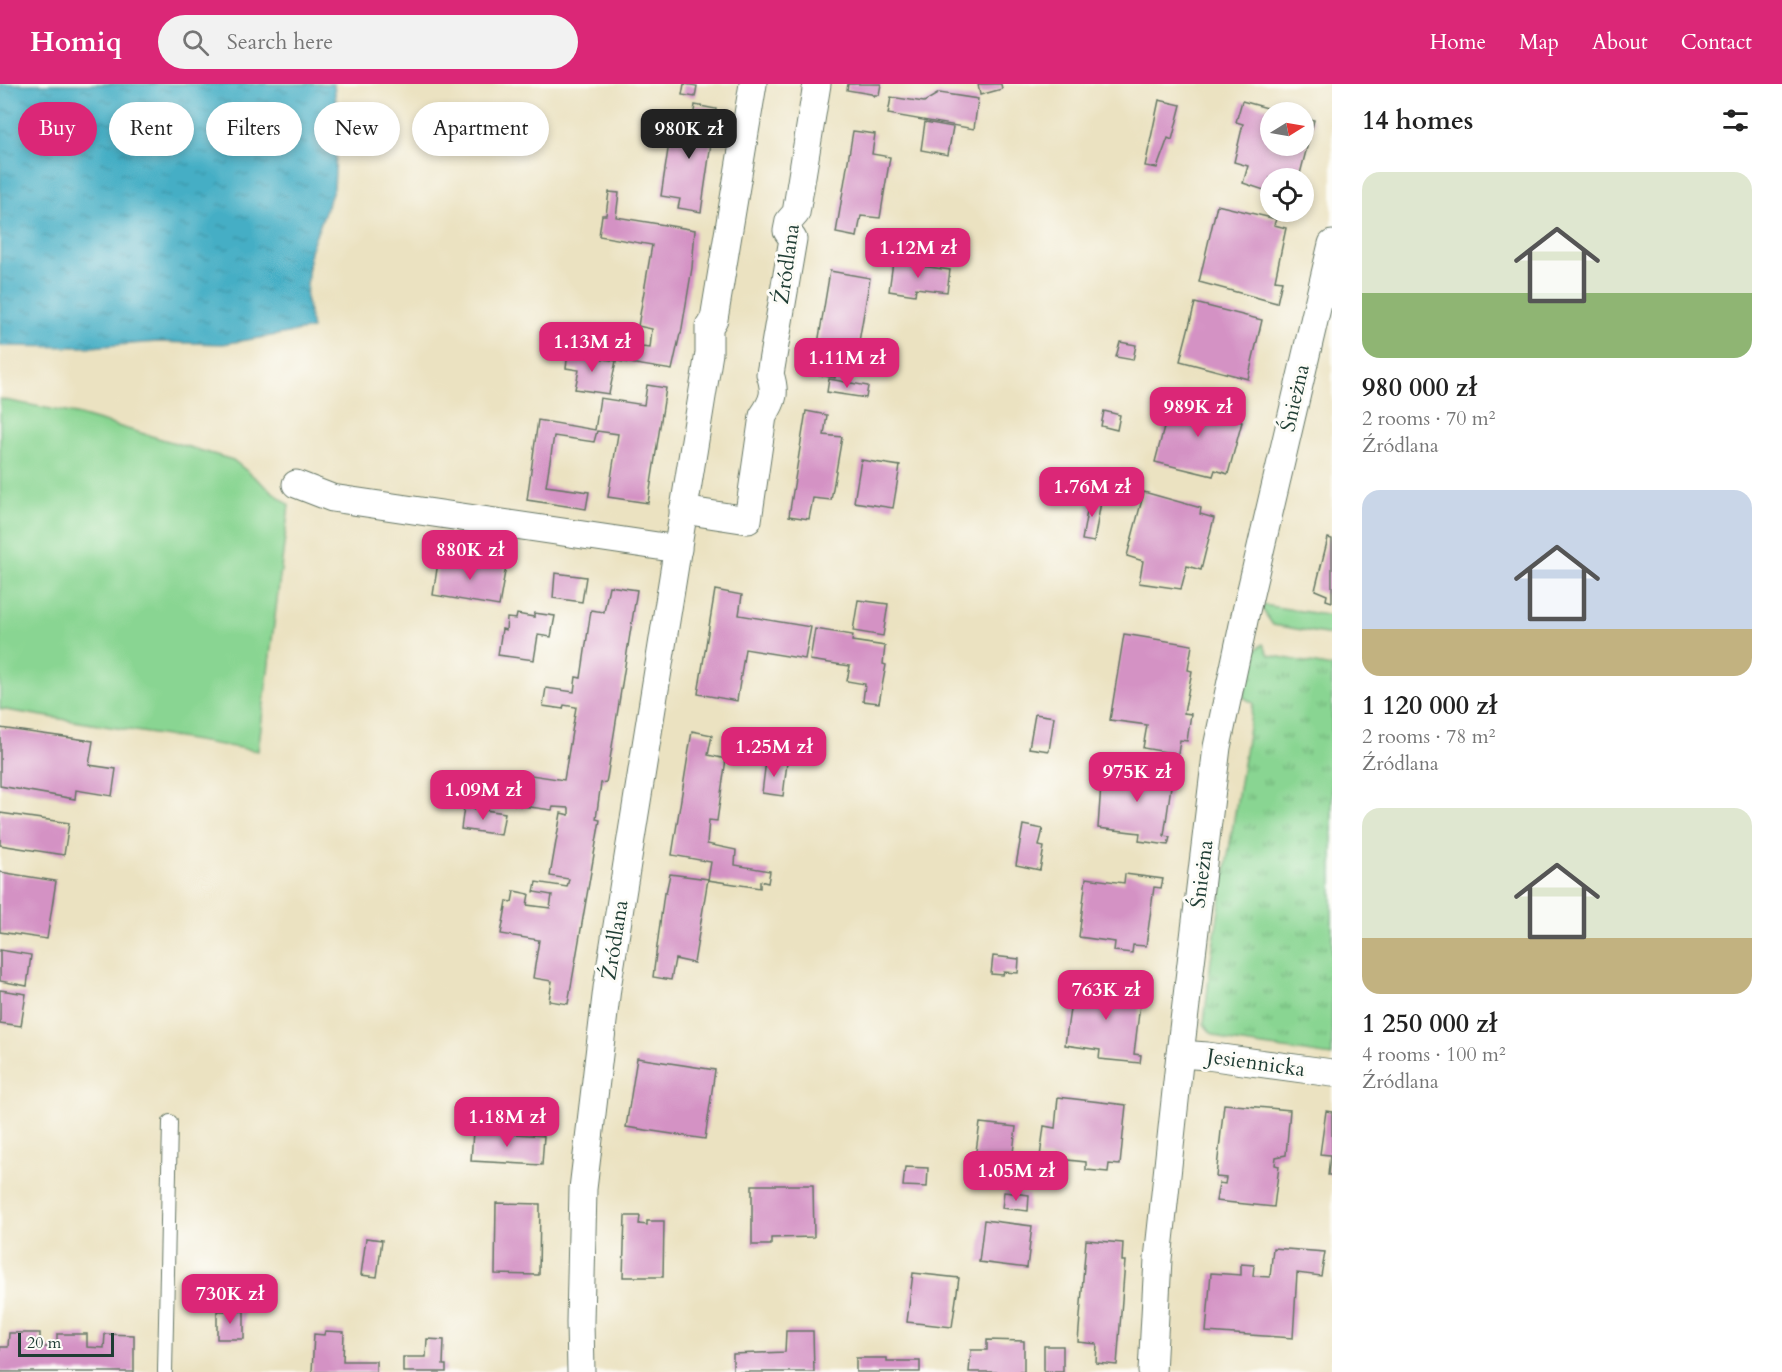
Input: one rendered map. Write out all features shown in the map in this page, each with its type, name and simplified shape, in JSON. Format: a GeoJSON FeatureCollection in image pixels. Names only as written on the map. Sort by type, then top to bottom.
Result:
{"type":"FeatureCollection","features":[{"type":"Feature","properties":{"kind":"street","name":"Źródlana"},"geometry":{"type":"LineString","coordinates":[[581,1372],[583,1189],[607,988],[709,353],[709,327],[714,319],[753,84]]}},
{"type":"Feature","properties":{"kind":"street","name":"Źródlana"},"geometry":{"type":"LineString","coordinates":[[683,510],[748,519],[763,416],[772,403],[774,386],[770,374],[793,239],[788,231],[789,221],[796,213],[817,84]]}},
{"type":"Feature","properties":{"kind":"street","name":"Śnieżna"},"geometry":{"type":"LineString","coordinates":[[1152,1372],[1158,1259],[1217,747],[1246,610],[1327,284],[1332,244]]}},
{"type":"Feature","properties":{"kind":"street"},"geometry":{"type":"LineString","coordinates":[[296,484],[332,498],[678,549]]}},
{"type":"Feature","properties":{"kind":"street","name":"Jesiennicka"},"geometry":{"type":"LineString","coordinates":[[1180,1054],[1332,1073]]}},
{"type":"Feature","properties":{"kind":"lane"},"geometry":{"type":"LineString","coordinates":[[165,1372],[170,1122]]}},
{"type":"Feature","properties":{"kind":"green space"},"geometry":{"type":"Polygon","coordinates":[[[0,399],[76,414],[233,460],[289,505],[258,751],[0,709],[0,399]]]}},
{"type":"Feature","properties":{"kind":"green space"},"geometry":{"type":"Polygon","coordinates":[[[1263,605],[1332,616],[1332,635],[1273,625],[1262,609],[1263,605]]]}},
{"type":"Feature","properties":{"kind":"green space"},"geometry":{"type":"Polygon","coordinates":[[[1263,644],[1269,655],[1332,667],[1332,1056],[1229,1041],[1211,1033],[1204,1024],[1211,959],[1253,703],[1243,697],[1253,652],[1263,644]]]}},
{"type":"Feature","properties":{"kind":"water"},"geometry":{"type":"Polygon","coordinates":[[[0,84],[334,84],[336,102],[314,102],[314,156],[336,156],[334,188],[310,251],[306,297],[312,329],[223,344],[157,342],[90,347],[0,346],[0,84]]]}},
{"type":"Feature","properties":{"kind":"building"},"geometry":{"type":"Polygon","coordinates":[[[684,84],[697,86],[695,97],[682,95],[684,84]]]}},
{"type":"Feature","properties":{"kind":"building"},"geometry":{"type":"Polygon","coordinates":[[[848,84],[881,84],[879,95],[874,96],[847,90],[848,84]]]}},
{"type":"Feature","properties":{"kind":"building"},"geometry":{"type":"Polygon","coordinates":[[[978,84],[1001,84],[1002,89],[980,95],[978,84]]]}},
{"type":"Feature","properties":{"kind":"building"},"geometry":{"type":"Polygon","coordinates":[[[939,93],[978,99],[974,129],[888,114],[891,97],[924,102],[939,93]]]}},
{"type":"Feature","properties":{"kind":"building"},"geometry":{"type":"Polygon","coordinates":[[[1159,100],[1181,105],[1172,140],[1168,138],[1157,168],[1145,166],[1159,100]]]}},
{"type":"Feature","properties":{"kind":"building"},"geometry":{"type":"Polygon","coordinates":[[[1242,101],[1260,106],[1260,156],[1305,156],[1302,168],[1260,168],[1260,189],[1243,183],[1248,166],[1234,162],[1243,124],[1236,122],[1242,101]]]}},
{"type":"Feature","properties":{"kind":"building"},"geometry":{"type":"Polygon","coordinates":[[[695,105],[716,109],[701,212],[678,208],[680,199],[661,196],[672,123],[692,125],[695,105]]]}},
{"type":"Feature","properties":{"kind":"building"},"geometry":{"type":"Polygon","coordinates":[[[925,122],[953,127],[948,155],[921,150],[925,122]]]}},
{"type":"Feature","properties":{"kind":"building"},"geometry":{"type":"Polygon","coordinates":[[[853,131],[875,134],[872,154],[890,157],[880,218],[861,216],[857,237],[836,233],[853,131]]]}},
{"type":"Feature","properties":{"kind":"building"},"geometry":{"type":"Polygon","coordinates":[[[609,192],[619,193],[616,217],[695,230],[692,268],[681,334],[672,370],[617,361],[619,349],[642,352],[642,347],[650,348],[652,329],[638,326],[652,245],[599,236],[602,215],[606,215],[609,192]]]}},
{"type":"Feature","properties":{"kind":"building"},"geometry":{"type":"Polygon","coordinates":[[[1217,205],[1260,215],[1260,222],[1275,222],[1274,225],[1286,228],[1275,280],[1282,281],[1277,303],[1199,282],[1217,205]]]}},
{"type":"Feature","properties":{"kind":"building"},"geometry":{"type":"Polygon","coordinates":[[[893,262],[950,270],[947,292],[916,288],[915,295],[889,291],[893,262]]]}},
{"type":"Feature","properties":{"kind":"building"},"geometry":{"type":"Polygon","coordinates":[[[830,271],[870,278],[856,359],[839,357],[835,378],[813,374],[830,271]]]}},
{"type":"Feature","properties":{"kind":"building"},"geometry":{"type":"Polygon","coordinates":[[[1195,303],[1262,320],[1248,379],[1180,361],[1195,303]]]}},
{"type":"Feature","properties":{"kind":"building"},"geometry":{"type":"Polygon","coordinates":[[[1120,342],[1136,345],[1133,360],[1116,357],[1120,342]]]}},
{"type":"Feature","properties":{"kind":"building"},"geometry":{"type":"Polygon","coordinates":[[[568,353],[616,361],[609,394],[575,389],[579,370],[566,368],[568,353]]]}},
{"type":"Feature","properties":{"kind":"building"},"geometry":{"type":"Polygon","coordinates":[[[829,379],[868,386],[866,398],[827,392],[829,379]]]}},
{"type":"Feature","properties":{"kind":"building"},"geometry":{"type":"Polygon","coordinates":[[[647,385],[666,388],[648,503],[608,497],[618,434],[597,431],[594,442],[554,436],[546,486],[589,492],[586,509],[527,500],[538,420],[595,430],[600,398],[644,405],[647,385]]]}},
{"type":"Feature","properties":{"kind":"building"},"geometry":{"type":"Polygon","coordinates":[[[1172,397],[1230,412],[1228,418],[1242,422],[1228,474],[1215,470],[1213,476],[1155,462],[1172,397]]]}},
{"type":"Feature","properties":{"kind":"building"},"geometry":{"type":"Polygon","coordinates":[[[806,411],[827,415],[824,435],[842,437],[831,500],[813,498],[809,519],[789,516],[806,411]]]}},
{"type":"Feature","properties":{"kind":"building"},"geometry":{"type":"Polygon","coordinates":[[[1104,411],[1120,415],[1117,430],[1101,426],[1104,411]]]}},
{"type":"Feature","properties":{"kind":"building"},"geometry":{"type":"Polygon","coordinates":[[[861,460],[900,466],[893,508],[854,502],[861,460]]]}},
{"type":"Feature","properties":{"kind":"building"},"geometry":{"type":"Polygon","coordinates":[[[1144,492],[1201,508],[1200,514],[1214,518],[1201,570],[1187,566],[1181,589],[1139,583],[1143,561],[1127,556],[1144,492]]]}},
{"type":"Feature","properties":{"kind":"building"},"geometry":{"type":"Polygon","coordinates":[[[1090,494],[1102,496],[1094,542],[1082,540],[1090,494]]]}},
{"type":"Feature","properties":{"kind":"building"},"geometry":{"type":"Polygon","coordinates":[[[1328,538],[1332,539],[1332,602],[1326,600],[1327,595],[1315,590],[1328,538]]]}},
{"type":"Feature","properties":{"kind":"building"},"geometry":{"type":"Polygon","coordinates":[[[439,556],[476,562],[476,559],[490,561],[489,564],[506,566],[499,606],[433,595],[439,556]]]}},
{"type":"Feature","properties":{"kind":"building"},"geometry":{"type":"Polygon","coordinates":[[[555,573],[586,577],[582,602],[553,598],[555,573]]]}},
{"type":"Feature","properties":{"kind":"building"},"geometry":{"type":"Polygon","coordinates":[[[609,586],[637,590],[607,778],[606,782],[601,783],[596,819],[600,820],[568,1004],[549,1001],[552,981],[533,978],[539,940],[501,934],[507,901],[512,902],[514,891],[529,894],[527,905],[550,908],[552,895],[534,892],[536,882],[567,887],[569,879],[550,876],[561,813],[569,815],[569,808],[553,807],[552,810],[515,805],[518,787],[523,788],[525,774],[564,780],[576,707],[564,705],[563,709],[543,706],[546,688],[574,692],[576,677],[581,678],[591,610],[604,612],[609,586]]]}},
{"type":"Feature","properties":{"kind":"building"},"geometry":{"type":"Polygon","coordinates":[[[715,590],[742,595],[739,615],[811,627],[805,659],[745,649],[737,701],[698,694],[715,590]]]}},
{"type":"Feature","properties":{"kind":"building"},"geometry":{"type":"Polygon","coordinates":[[[858,600],[888,604],[883,636],[853,631],[858,600]]]}},
{"type":"Feature","properties":{"kind":"building"},"geometry":{"type":"Polygon","coordinates":[[[534,613],[555,616],[551,637],[538,635],[534,660],[498,655],[502,629],[506,630],[507,618],[516,619],[517,614],[534,617],[534,613]]]}},
{"type":"Feature","properties":{"kind":"building"},"geometry":{"type":"Polygon","coordinates":[[[815,629],[853,635],[852,641],[885,646],[883,664],[886,665],[879,703],[863,701],[865,684],[847,681],[850,666],[810,660],[815,629]]]}},
{"type":"Feature","properties":{"kind":"building"},"geometry":{"type":"Polygon","coordinates":[[[1124,634],[1192,645],[1188,670],[1192,671],[1184,713],[1191,714],[1187,741],[1180,740],[1178,754],[1143,748],[1147,725],[1110,720],[1124,634]]]}},
{"type":"Feature","properties":{"kind":"building"},"geometry":{"type":"Polygon","coordinates":[[[1035,714],[1054,717],[1049,751],[1029,748],[1035,714]]]}},
{"type":"Feature","properties":{"kind":"building"},"geometry":{"type":"Polygon","coordinates":[[[0,728],[93,741],[89,765],[116,769],[112,796],[76,790],[75,799],[0,786],[0,728]]]}},
{"type":"Feature","properties":{"kind":"building"},"geometry":{"type":"Polygon","coordinates":[[[692,731],[712,735],[708,755],[726,759],[717,821],[709,820],[707,844],[736,850],[735,865],[770,871],[768,883],[760,881],[760,888],[708,880],[711,862],[672,855],[692,731]]]}},
{"type":"Feature","properties":{"kind":"building"},"geometry":{"type":"Polygon","coordinates":[[[766,760],[787,763],[783,796],[762,793],[766,760]]]}},
{"type":"Feature","properties":{"kind":"building"},"geometry":{"type":"Polygon","coordinates":[[[1144,768],[1177,772],[1176,779],[1172,779],[1164,836],[1170,837],[1168,845],[1139,841],[1140,833],[1098,828],[1102,770],[1142,775],[1144,768]]]}},
{"type":"Feature","properties":{"kind":"building"},"geometry":{"type":"Polygon","coordinates":[[[464,807],[505,813],[501,835],[461,829],[464,807]]]}},
{"type":"Feature","properties":{"kind":"building"},"geometry":{"type":"Polygon","coordinates":[[[0,813],[69,823],[64,855],[0,845],[0,813]]]}},
{"type":"Feature","properties":{"kind":"building"},"geometry":{"type":"Polygon","coordinates":[[[1023,825],[1043,829],[1039,846],[1044,847],[1040,870],[1016,865],[1023,825]]]}},
{"type":"Feature","properties":{"kind":"building"},"geometry":{"type":"Polygon","coordinates":[[[0,872],[56,881],[47,939],[0,932],[0,872]]]}},
{"type":"Feature","properties":{"kind":"building"},"geometry":{"type":"Polygon","coordinates":[[[670,874],[708,879],[694,963],[675,959],[671,980],[653,977],[664,893],[666,893],[670,874]]]}},
{"type":"Feature","properties":{"kind":"building"},"geometry":{"type":"Polygon","coordinates":[[[1125,874],[1163,879],[1161,888],[1154,887],[1146,946],[1133,945],[1132,953],[1114,951],[1115,942],[1079,937],[1086,878],[1124,883],[1125,874]]]}},
{"type":"Feature","properties":{"kind":"building"},"geometry":{"type":"Polygon","coordinates":[[[0,950],[31,955],[27,986],[0,981],[0,950]]]}},
{"type":"Feature","properties":{"kind":"building"},"geometry":{"type":"Polygon","coordinates":[[[993,956],[1019,959],[1018,973],[991,974],[993,956]]]}},
{"type":"Feature","properties":{"kind":"building"},"geometry":{"type":"Polygon","coordinates":[[[1110,983],[1147,988],[1145,997],[1141,996],[1134,1054],[1141,1055],[1140,1063],[1099,1059],[1100,1050],[1065,1045],[1073,987],[1109,992],[1110,983]]]}},
{"type":"Feature","properties":{"kind":"building"},"geometry":{"type":"Polygon","coordinates":[[[0,990],[26,994],[21,1026],[0,1023],[0,990]]]}},
{"type":"Feature","properties":{"kind":"building"},"geometry":{"type":"Polygon","coordinates":[[[637,1058],[715,1070],[705,1139],[626,1127],[637,1058]]]}},
{"type":"Feature","properties":{"kind":"building"},"geometry":{"type":"Polygon","coordinates":[[[1058,1097],[1126,1105],[1120,1165],[1109,1164],[1108,1172],[1086,1170],[1086,1162],[1040,1157],[1044,1126],[1055,1128],[1058,1097]]]}},
{"type":"Feature","properties":{"kind":"building"},"geometry":{"type":"Polygon","coordinates":[[[1224,1104],[1290,1110],[1286,1155],[1276,1157],[1275,1165],[1279,1166],[1274,1207],[1216,1201],[1219,1183],[1225,1184],[1226,1178],[1216,1177],[1224,1104]]]}},
{"type":"Feature","properties":{"kind":"building"},"geometry":{"type":"Polygon","coordinates":[[[1326,1111],[1332,1112],[1332,1175],[1328,1175],[1330,1155],[1320,1154],[1326,1111]]]}},
{"type":"Feature","properties":{"kind":"building"},"geometry":{"type":"Polygon","coordinates":[[[980,1123],[1016,1127],[1011,1170],[974,1165],[980,1123]]]}},
{"type":"Feature","properties":{"kind":"building"},"geometry":{"type":"Polygon","coordinates":[[[473,1131],[544,1136],[542,1165],[471,1161],[473,1131]]]}},
{"type":"Feature","properties":{"kind":"building"},"geometry":{"type":"Polygon","coordinates":[[[905,1167],[928,1168],[927,1187],[903,1186],[905,1167]]]}},
{"type":"Feature","properties":{"kind":"building"},"geometry":{"type":"Polygon","coordinates":[[[752,1185],[813,1185],[814,1237],[771,1238],[771,1245],[752,1245],[752,1185]]]}},
{"type":"Feature","properties":{"kind":"building"},"geometry":{"type":"Polygon","coordinates":[[[1004,1192],[1029,1195],[1028,1211],[1002,1208],[1004,1192]]]}},
{"type":"Feature","properties":{"kind":"building"},"geometry":{"type":"Polygon","coordinates":[[[496,1203],[540,1204],[539,1275],[495,1274],[496,1203]]]}},
{"type":"Feature","properties":{"kind":"building"},"geometry":{"type":"Polygon","coordinates":[[[625,1216],[640,1216],[639,1224],[647,1225],[647,1221],[664,1221],[663,1277],[623,1277],[625,1216]]]}},
{"type":"Feature","properties":{"kind":"building"},"geometry":{"type":"Polygon","coordinates":[[[984,1220],[1032,1226],[1027,1268],[979,1262],[984,1220]]]}},
{"type":"Feature","properties":{"kind":"building"},"geometry":{"type":"Polygon","coordinates":[[[366,1238],[382,1240],[377,1277],[361,1275],[366,1238]]]}},
{"type":"Feature","properties":{"kind":"building"},"geometry":{"type":"Polygon","coordinates":[[[1086,1240],[1123,1243],[1122,1261],[1125,1261],[1117,1365],[1096,1363],[1097,1344],[1078,1342],[1086,1240]]]}},
{"type":"Feature","properties":{"kind":"building"},"geometry":{"type":"Polygon","coordinates":[[[1273,1248],[1325,1252],[1321,1276],[1297,1273],[1293,1338],[1206,1332],[1211,1273],[1241,1275],[1241,1264],[1254,1265],[1253,1276],[1270,1277],[1273,1248]]]}},
{"type":"Feature","properties":{"kind":"building"},"geometry":{"type":"Polygon","coordinates":[[[913,1273],[959,1278],[952,1327],[907,1322],[913,1273]]]}},
{"type":"Feature","properties":{"kind":"building"},"geometry":{"type":"Polygon","coordinates":[[[217,1311],[244,1311],[244,1339],[217,1339],[217,1311]]]}},
{"type":"Feature","properties":{"kind":"building"},"geometry":{"type":"Polygon","coordinates":[[[325,1331],[344,1332],[343,1361],[376,1361],[376,1372],[312,1372],[314,1334],[324,1335],[325,1331]]]}},
{"type":"Feature","properties":{"kind":"building"},"geometry":{"type":"Polygon","coordinates":[[[786,1331],[813,1331],[814,1372],[733,1372],[733,1354],[785,1352],[786,1331]]]}},
{"type":"Feature","properties":{"kind":"building"},"geometry":{"type":"Polygon","coordinates":[[[9,1333],[40,1333],[40,1347],[57,1347],[57,1334],[87,1334],[87,1347],[104,1348],[105,1334],[134,1335],[134,1372],[0,1372],[0,1347],[8,1347],[9,1333]]]}},
{"type":"Feature","properties":{"kind":"building"},"geometry":{"type":"Polygon","coordinates":[[[427,1339],[444,1340],[443,1365],[446,1365],[446,1372],[403,1372],[403,1357],[426,1357],[427,1339]]]}},
{"type":"Feature","properties":{"kind":"building"},"geometry":{"type":"Polygon","coordinates":[[[987,1340],[1024,1341],[1024,1372],[969,1372],[971,1350],[987,1350],[987,1340]]]}},
{"type":"Feature","properties":{"kind":"building"},"geometry":{"type":"Polygon","coordinates":[[[1044,1346],[1063,1346],[1063,1372],[1044,1372],[1044,1346]]]}},
{"type":"Feature","properties":{"kind":"building"},"geometry":{"type":"Polygon","coordinates":[[[856,1358],[920,1361],[920,1372],[856,1372],[856,1358]]]}}]}
